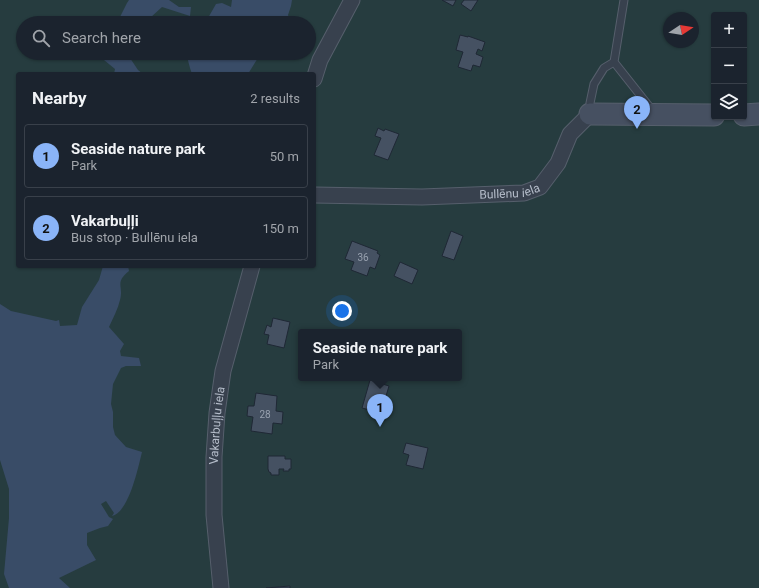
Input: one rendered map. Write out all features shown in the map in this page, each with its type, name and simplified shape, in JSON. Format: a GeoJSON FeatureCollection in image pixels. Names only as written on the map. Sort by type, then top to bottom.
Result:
{"type":"FeatureCollection","features":[{"type":"Feature","properties":{"kind":"street"},"geometry":{"type":"LineString","coordinates":[[316,73],[320,60],[352,0]]}},
{"type":"Feature","properties":{"kind":"street"},"geometry":{"type":"LineString","coordinates":[[590,114],[711,115]]}},
{"type":"Feature","properties":{"kind":"street","name":"Bullēnu iela"},"geometry":{"type":"LineString","coordinates":[[316,195],[422,197],[524,193],[540,187],[558,163],[570,134],[590,114]]}},
{"type":"Feature","properties":{"kind":"street"},"geometry":{"type":"LineString","coordinates":[[747,115],[759,114]]}},
{"type":"Feature","properties":{"kind":"street","name":"Vakarbuļļu iela"},"geometry":{"type":"LineString","coordinates":[[221,588],[214,515],[214,457],[217,413],[223,371],[251,268]]}},
{"type":"Feature","properties":{"kind":"lane"},"geometry":{"type":"LineString","coordinates":[[624,0],[614,62],[656,115]]}},
{"type":"Feature","properties":{"kind":"lane"},"geometry":{"type":"LineString","coordinates":[[590,114],[590,103],[594,84],[604,68],[614,62]]}},
{"type":"Feature","properties":{"kind":"green space"},"geometry":{"type":"Polygon","coordinates":[[[0,0],[759,0],[759,588],[0,588],[0,0]]]}},
{"type":"Feature","properties":{"kind":"water"},"geometry":{"type":"Polygon","coordinates":[[[129,0],[169,0],[179,7],[191,7],[190,16],[162,7],[152,16],[120,16],[129,0]]]}},
{"type":"Feature","properties":{"kind":"water"},"geometry":{"type":"Polygon","coordinates":[[[232,0],[292,0],[288,16],[209,16],[216,4],[222,3],[231,7],[232,0]]]}},
{"type":"Feature","properties":{"kind":"water"},"geometry":{"type":"Polygon","coordinates":[[[104,60],[131,60],[140,72],[114,72],[115,69],[104,60]]]}},
{"type":"Feature","properties":{"kind":"water"},"geometry":{"type":"Polygon","coordinates":[[[188,60],[257,60],[249,72],[191,72],[188,60]]]}},
{"type":"Feature","properties":{"kind":"water"},"geometry":{"type":"Polygon","coordinates":[[[102,268],[128,268],[129,271],[124,275],[120,285],[120,300],[109,327],[124,344],[120,351],[121,356],[139,358],[141,366],[126,366],[121,368],[113,384],[111,404],[115,435],[126,447],[142,452],[135,478],[128,498],[118,513],[112,516],[114,513],[106,501],[101,504],[109,517],[113,519],[108,526],[87,533],[87,545],[96,560],[59,578],[70,588],[9,588],[4,574],[9,518],[9,489],[0,460],[0,304],[11,311],[56,321],[59,320],[60,326],[77,325],[82,307],[99,280],[102,268]]]}},
{"type":"Feature","properties":{"kind":"building"},"geometry":{"type":"Polygon","coordinates":[[[442,0],[456,0],[453,6],[442,0]]]}},
{"type":"Feature","properties":{"kind":"building"},"geometry":{"type":"Polygon","coordinates":[[[464,0],[478,0],[471,11],[461,4],[464,0]]]}},
{"type":"Feature","properties":{"kind":"building"},"geometry":{"type":"Polygon","coordinates":[[[460,35],[485,42],[482,51],[478,49],[476,54],[483,57],[480,67],[473,65],[471,71],[458,67],[463,52],[456,50],[460,35]]]}},
{"type":"Feature","properties":{"kind":"building"},"geometry":{"type":"Polygon","coordinates":[[[378,128],[384,131],[385,129],[399,134],[388,160],[374,155],[381,138],[375,136],[378,128]]]}},
{"type":"Feature","properties":{"kind":"building"},"geometry":{"type":"Polygon","coordinates":[[[451,231],[463,236],[454,260],[442,256],[451,231]]]}},
{"type":"Feature","properties":{"kind":"building"},"geometry":{"type":"Polygon","coordinates":[[[352,241],[378,251],[377,253],[380,255],[375,269],[370,267],[367,276],[351,270],[354,262],[345,259],[352,241]]]}},
{"type":"Feature","properties":{"kind":"building"},"geometry":{"type":"Polygon","coordinates":[[[400,262],[418,270],[412,284],[394,276],[400,262]]]}},
{"type":"Feature","properties":{"kind":"building"},"geometry":{"type":"Polygon","coordinates":[[[273,318],[290,322],[284,348],[267,344],[269,335],[264,334],[267,325],[271,327],[273,318]]]}},
{"type":"Feature","properties":{"kind":"building"},"geometry":{"type":"Polygon","coordinates":[[[370,381],[389,386],[381,413],[362,408],[370,381]]]}},
{"type":"Feature","properties":{"kind":"building"},"geometry":{"type":"Polygon","coordinates":[[[256,393],[277,396],[276,411],[283,412],[282,424],[273,423],[272,434],[251,431],[253,417],[247,416],[248,406],[254,406],[256,393]]]}},
{"type":"Feature","properties":{"kind":"building"},"geometry":{"type":"Polygon","coordinates":[[[406,443],[428,448],[423,469],[406,465],[409,455],[403,453],[406,443]]]}},
{"type":"Feature","properties":{"kind":"building"},"geometry":{"type":"Polygon","coordinates":[[[268,456],[285,456],[285,459],[291,459],[291,469],[289,469],[289,471],[283,471],[284,469],[279,469],[279,475],[271,475],[268,469],[268,456]]]}},
{"type":"Feature","properties":{"kind":"building"},"geometry":{"type":"Polygon","coordinates":[[[290,586],[290,588],[266,588],[290,586]]]}},
{"type":"Feature","properties":{"kind":"place","name":"Vakarbuļļi"},"geometry":{"type":"Point","coordinates":[637,129]}},
{"type":"Feature","properties":{"kind":"place","name":"Seaside nature park"},"geometry":{"type":"Point","coordinates":[380,427]}}]}
